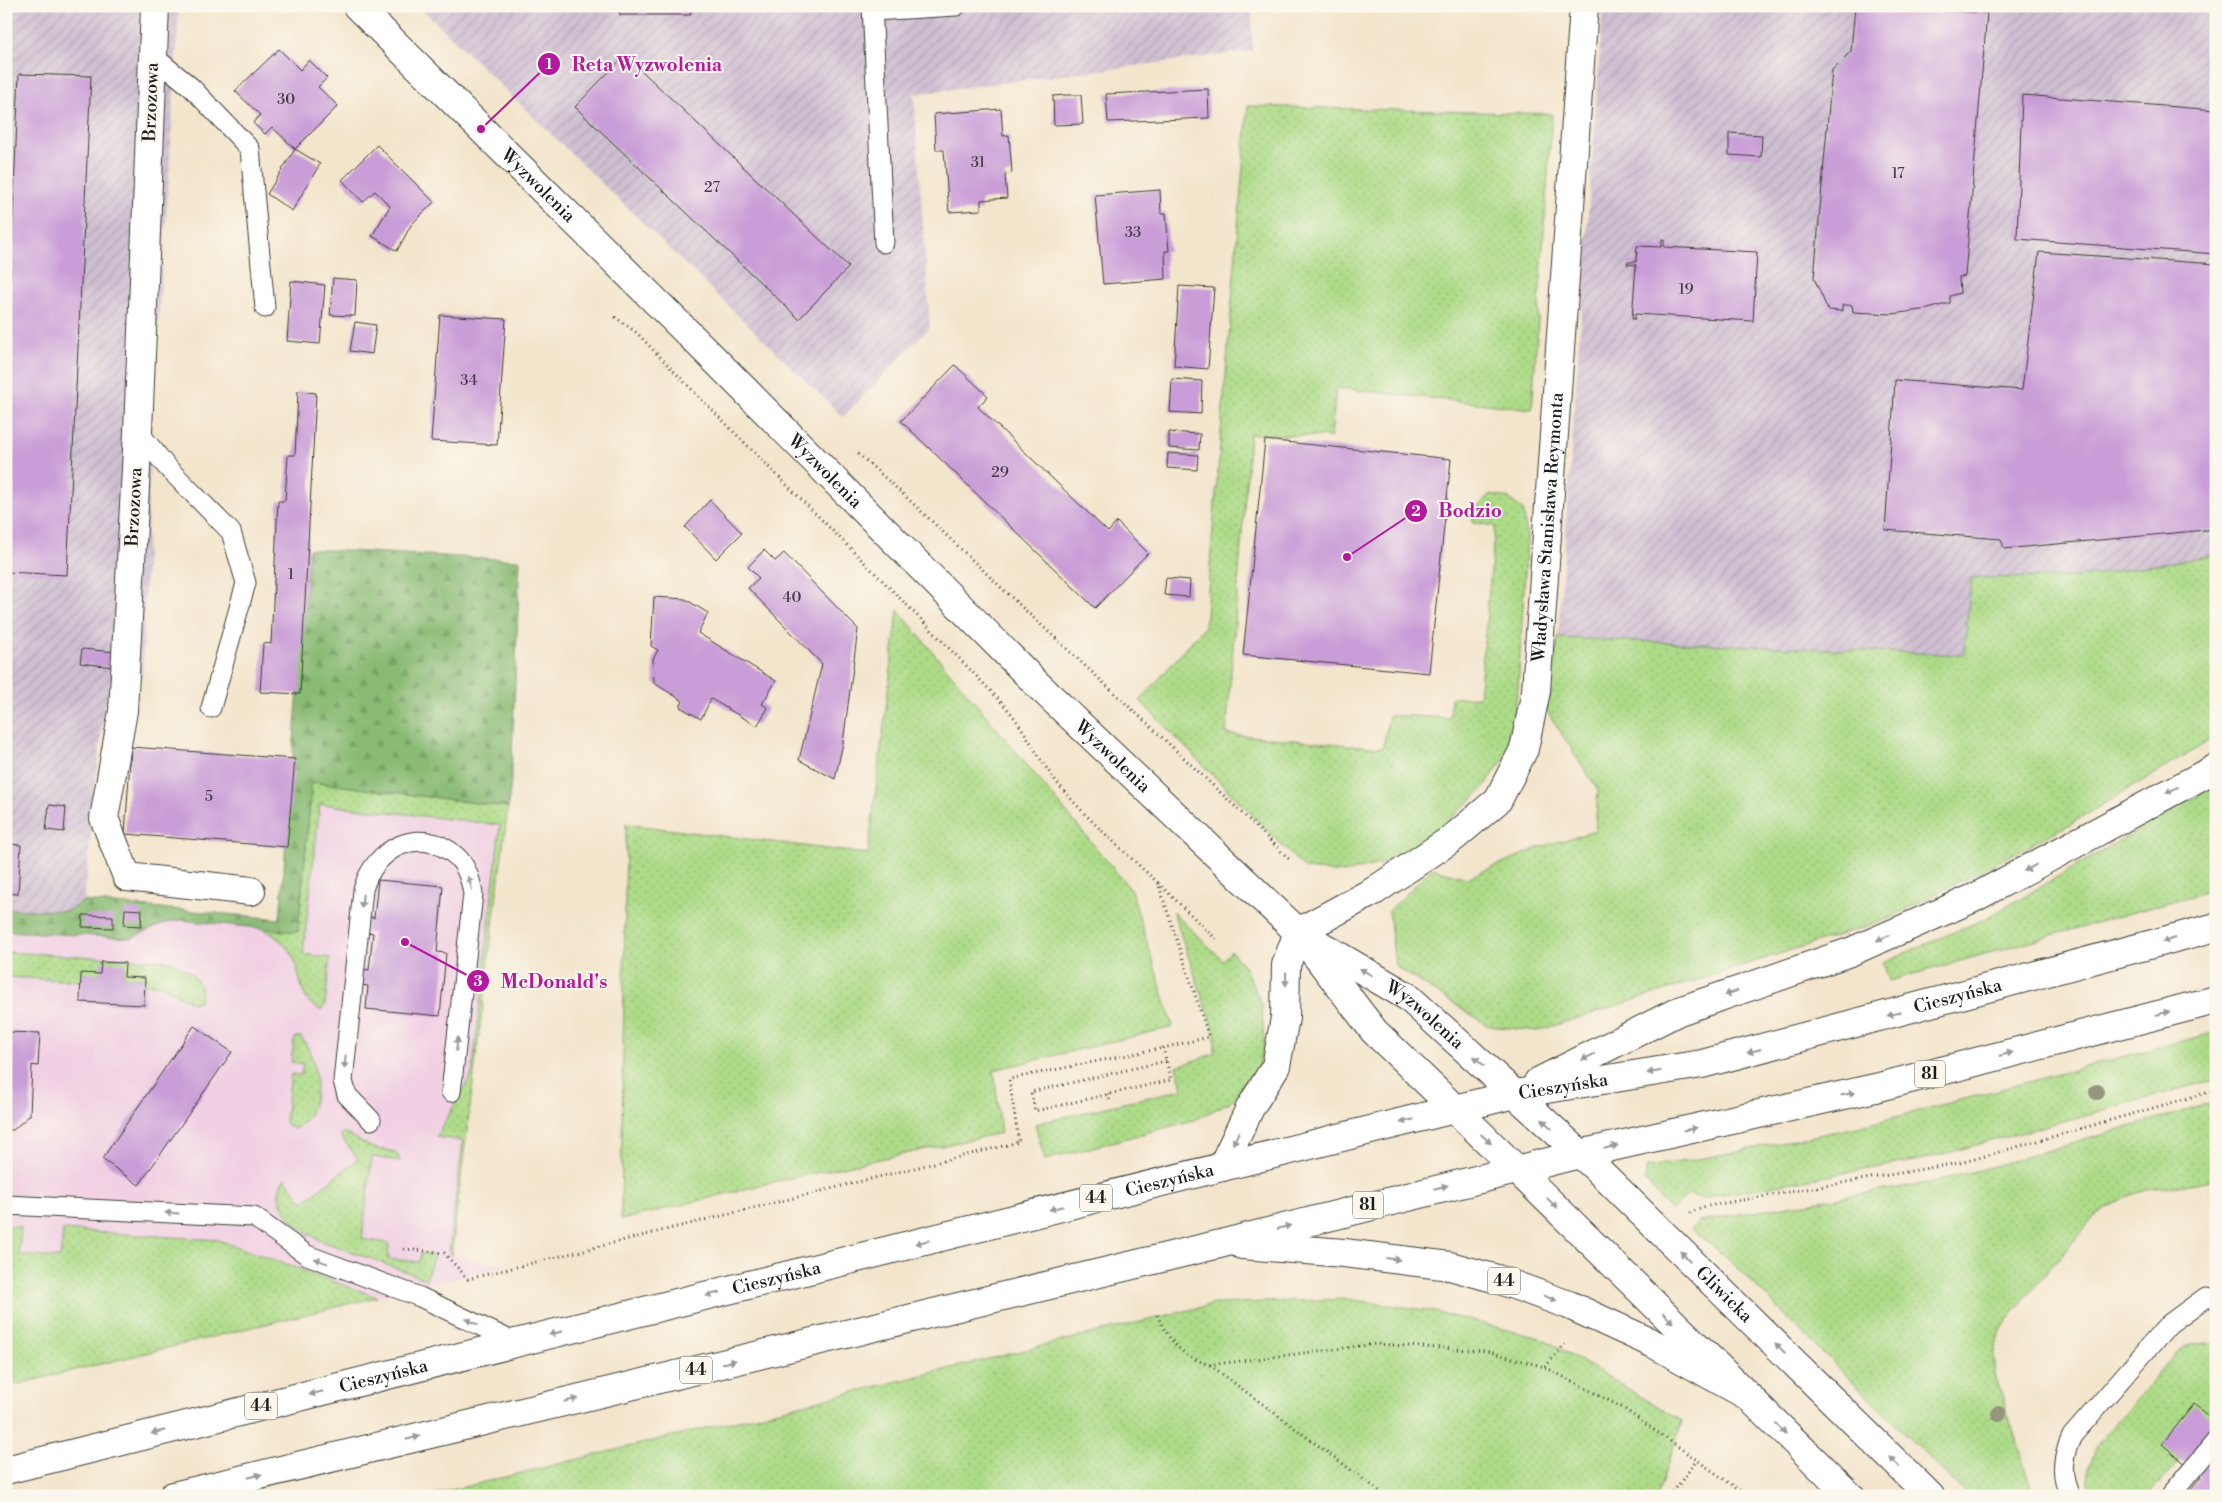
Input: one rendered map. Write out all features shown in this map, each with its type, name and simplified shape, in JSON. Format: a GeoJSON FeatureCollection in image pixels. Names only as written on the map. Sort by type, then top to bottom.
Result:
{"type":"FeatureCollection","features":[{"type":"Feature","properties":{"kind":"main road","name":"Brzozowa"},"geometry":{"type":"LineString","coordinates":[[155,6],[138,431],[122,711],[104,818],[127,876],[251,891]]}},
{"type":"Feature","properties":{"kind":"main road","name":"Wyzwolenia"},"geometry":{"type":"LineString","coordinates":[[357,6],[707,352],[1039,686],[1298,932],[1374,1031],[1455,1109]]}},
{"type":"Feature","properties":{"kind":"main road","name":"Władysława Stanisława Reymonta"},"geometry":{"type":"LineString","coordinates":[[1298,932],[1374,890],[1453,838],[1498,800],[1524,749],[1536,691],[1584,6]]}},
{"type":"Feature","properties":{"kind":"main road"},"geometry":{"type":"LineString","coordinates":[[1515,1094],[1679,1011],[1850,952],[1974,898],[2216,768]]}},
{"type":"Feature","properties":{"kind":"main road","name":"Cieszyńska"},"geometry":{"type":"LineString","coordinates":[[6,1470],[1515,1094],[1702,1064],[2216,927]]}},
{"type":"Feature","properties":{"kind":"main road","name":"Wyzwolenia"},"geometry":{"type":"LineString","coordinates":[[1298,932],[1408,997],[1515,1094]]}},
{"type":"Feature","properties":{"kind":"main road"},"geometry":{"type":"LineString","coordinates":[[1222,1167],[1250,1108],[1276,1066],[1285,1018],[1286,965],[1298,932]]}},
{"type":"Feature","properties":{"kind":"main road","name":"81"},"geometry":{"type":"LineString","coordinates":[[1220,1244],[1580,1154],[1875,1088],[2216,1000]]}},
{"type":"Feature","properties":{"kind":"main road","name":"Gliwicka"},"geometry":{"type":"LineString","coordinates":[[1515,1094],[1580,1154],[1930,1496]]}},
{"type":"Feature","properties":{"kind":"main road","name":"44"},"geometry":{"type":"LineString","coordinates":[[1455,1109],[1850,1496]]}},
{"type":"Feature","properties":{"kind":"main road","name":"44"},"geometry":{"type":"LineString","coordinates":[[173,1496],[1220,1244],[1344,1253],[1450,1266],[1497,1278],[1568,1306],[1654,1344],[1746,1396]]}},
{"type":"Feature","properties":{"kind":"lane"},"geometry":{"type":"LineString","coordinates":[[884,243],[872,8],[956,6]]}},
{"type":"Feature","properties":{"kind":"lane"},"geometry":{"type":"LineString","coordinates":[[153,56],[191,87],[250,149],[265,308]]}},
{"type":"Feature","properties":{"kind":"lane"},"geometry":{"type":"LineString","coordinates":[[138,431],[166,466],[230,532],[246,583],[212,708]]}},
{"type":"Feature","properties":{"kind":"lane"},"geometry":{"type":"LineString","coordinates":[[371,1120],[347,1095],[344,1081],[363,890],[367,876],[375,862],[388,850],[401,844],[416,842],[446,849],[462,863],[472,889],[473,908],[451,1092]]}},
{"type":"Feature","properties":{"kind":"lane"},"geometry":{"type":"LineString","coordinates":[[6,1205],[254,1217],[307,1255],[420,1297],[516,1343]]}},
{"type":"Feature","properties":{"kind":"lane"},"geometry":{"type":"LineString","coordinates":[[2070,1496],[2062,1469],[2064,1452],[2072,1436],[2169,1324],[2206,1297],[2216,1299]]}},
{"type":"Feature","properties":{"kind":"lane"},"geometry":{"type":"LineString","coordinates":[[2170,1496],[2216,1442]]}},
{"type":"Feature","properties":{"kind":"path"},"geometry":{"type":"LineString","coordinates":[[615,317],[638,334],[788,488],[932,629],[1006,708],[1056,781],[1112,840],[1216,938]]}},
{"type":"Feature","properties":{"kind":"path"},"geometry":{"type":"LineString","coordinates":[[855,451],[909,498],[1290,860]]}},
{"type":"Feature","properties":{"kind":"path"},"geometry":{"type":"LineString","coordinates":[[404,1249],[444,1253],[468,1279],[1019,1142],[1009,1079],[1209,1037],[1158,883]]}},
{"type":"Feature","properties":{"kind":"path"},"geometry":{"type":"LineString","coordinates":[[1163,1048],[1171,1080],[1035,1111],[1031,1092],[1166,1061]]}},
{"type":"Feature","properties":{"kind":"path"},"geometry":{"type":"LineString","coordinates":[[1687,1215],[1694,1209],[1702,1207],[1964,1162],[2216,1090]]}},
{"type":"Feature","properties":{"kind":"path"},"geometry":{"type":"LineString","coordinates":[[1108,1094],[1110,1101]]}},
{"type":"Feature","properties":{"kind":"path"},"geometry":{"type":"LineString","coordinates":[[1157,1314],[1168,1336],[1179,1350],[1209,1365],[1386,1496]]}},
{"type":"Feature","properties":{"kind":"path"},"geometry":{"type":"LineString","coordinates":[[1209,1365],[1376,1344],[1486,1351],[1545,1367],[1623,1408],[1748,1496]]}},
{"type":"Feature","properties":{"kind":"path"},"geometry":{"type":"LineString","coordinates":[[1545,1367],[1564,1344]]}},
{"type":"Feature","properties":{"kind":"path"},"geometry":{"type":"LineString","coordinates":[[1670,1496],[1697,1460]]}},
{"type":"Feature","properties":{"kind":"shaded area"},"geometry":{"type":"Polygon","coordinates":[[[6,6],[179,6],[169,176],[151,414],[142,676],[104,704],[84,901],[67,911],[6,909],[6,6]]]}},
{"type":"Feature","properties":{"kind":"shaded area"},"geometry":{"type":"Polygon","coordinates":[[[419,6],[1252,6],[1252,51],[914,94],[930,327],[843,417],[419,6]]]}},
{"type":"Feature","properties":{"kind":"shaded area"},"geometry":{"type":"Polygon","coordinates":[[[1603,6],[2216,6],[2216,555],[2079,577],[1971,578],[1964,655],[1558,638],[1603,6]]]}},
{"type":"Feature","properties":{"kind":"shaded area"},"geometry":{"type":"Polygon","coordinates":[[[309,549],[520,560],[511,780],[451,1256],[509,1265],[6,1387],[6,909],[67,911],[84,901],[280,919],[309,549]]]}},
{"type":"Feature","properties":{"kind":"green space"},"geometry":{"type":"Polygon","coordinates":[[[1248,106],[1552,114],[1532,409],[1336,388],[1331,437],[1250,434],[1226,734],[1383,748],[1389,715],[1450,718],[1451,698],[1479,697],[1495,526],[1473,522],[1473,511],[1490,494],[1508,498],[1523,510],[1527,538],[1518,688],[1508,753],[1482,790],[1409,856],[1345,873],[1305,869],[1140,701],[1205,626],[1248,106]]]}},
{"type":"Feature","properties":{"kind":"green space"},"geometry":{"type":"Polygon","coordinates":[[[309,549],[520,560],[511,780],[508,807],[312,782],[298,932],[180,920],[166,923],[131,938],[6,931],[6,909],[67,911],[84,901],[280,919],[309,549]]]}},
{"type":"Feature","properties":{"kind":"green space"},"geometry":{"type":"Polygon","coordinates":[[[2216,555],[2216,737],[2070,824],[1886,920],[1537,1031],[1489,1026],[1395,966],[1389,911],[1432,868],[1467,878],[1540,847],[1595,831],[1598,790],[1547,711],[1558,638],[1964,655],[1971,578],[2079,577],[2216,555]]]}},
{"type":"Feature","properties":{"kind":"green space"},"geometry":{"type":"Polygon","coordinates":[[[898,610],[1131,890],[1173,1027],[994,1070],[1001,1133],[773,1182],[621,1220],[626,824],[868,854],[898,610]]]}},
{"type":"Feature","properties":{"kind":"green space"},"geometry":{"type":"Polygon","coordinates":[[[312,782],[508,807],[451,1256],[449,1251],[463,1141],[436,1137],[472,1074],[500,825],[320,804],[303,954],[330,958],[325,1005],[321,1010],[307,1000],[291,953],[278,939],[262,928],[298,932],[312,782]]]}},
{"type":"Feature","properties":{"kind":"green space"},"geometry":{"type":"Polygon","coordinates":[[[2216,785],[2216,889],[1889,981],[1883,962],[1985,919],[2216,785]]]}},
{"type":"Feature","properties":{"kind":"green space"},"geometry":{"type":"Polygon","coordinates":[[[1173,912],[1223,960],[1231,951],[1244,966],[1262,1005],[1264,1047],[1255,1077],[1230,1102],[1194,1120],[1045,1160],[1035,1124],[1183,1089],[1176,1067],[1215,1053],[1215,1034],[1173,912]]]}},
{"type":"Feature","properties":{"kind":"green space"},"geometry":{"type":"Polygon","coordinates":[[[6,952],[169,961],[193,976],[200,987],[201,994],[199,1001],[192,1003],[162,985],[145,984],[145,978],[124,977],[125,963],[81,981],[6,977],[6,952]]]}},
{"type":"Feature","properties":{"kind":"green space"},"geometry":{"type":"Polygon","coordinates":[[[2216,1032],[2216,1079],[1926,1159],[1701,1198],[1689,1193],[1671,1211],[1645,1180],[1647,1167],[1710,1157],[1858,1127],[2216,1032]]]}},
{"type":"Feature","properties":{"kind":"green space"},"geometry":{"type":"Polygon","coordinates":[[[296,1037],[301,1037],[312,1059],[316,1085],[315,1098],[311,1110],[304,1121],[295,1129],[287,1126],[285,1121],[291,1074],[301,1075],[303,1064],[291,1062],[296,1037]]]}},
{"type":"Feature","properties":{"kind":"green space"},"geometry":{"type":"Polygon","coordinates":[[[2216,1102],[2216,1179],[2147,1190],[2125,1197],[2095,1216],[2007,1319],[1997,1340],[1993,1356],[1995,1374],[2034,1496],[1968,1496],[1728,1259],[1691,1229],[1699,1221],[1933,1182],[2216,1102]]]}},
{"type":"Feature","properties":{"kind":"green space"},"geometry":{"type":"Polygon","coordinates":[[[343,1132],[373,1148],[396,1152],[400,1161],[372,1157],[362,1239],[389,1243],[388,1259],[419,1262],[421,1253],[434,1255],[426,1279],[319,1240],[295,1222],[282,1206],[279,1196],[280,1187],[285,1178],[303,1202],[358,1159],[340,1135],[343,1132]]]}},
{"type":"Feature","properties":{"kind":"green space"},"geometry":{"type":"Polygon","coordinates":[[[6,1226],[21,1227],[19,1255],[60,1258],[63,1230],[218,1240],[377,1297],[6,1387],[6,1226]]]}},
{"type":"Feature","properties":{"kind":"green space"},"geometry":{"type":"Polygon","coordinates":[[[1346,1299],[1431,1311],[1544,1339],[1682,1421],[1657,1496],[427,1496],[1214,1304],[1346,1299]]]}},
{"type":"Feature","properties":{"kind":"green space"},"geometry":{"type":"Polygon","coordinates":[[[2211,1343],[2216,1346],[2216,1418],[2148,1496],[2094,1496],[2089,1483],[2089,1469],[2097,1445],[2176,1353],[2189,1344],[2211,1343]]]}},
{"type":"Feature","properties":{"kind":"building"},"geometry":{"type":"Polygon","coordinates":[[[619,6],[690,6],[691,15],[620,15],[619,6]]]}},
{"type":"Feature","properties":{"kind":"building"},"geometry":{"type":"Polygon","coordinates":[[[1855,6],[1987,13],[1965,276],[1959,277],[1960,293],[1950,296],[1950,303],[1928,309],[1892,314],[1853,312],[1852,305],[1842,305],[1842,311],[1828,310],[1814,278],[1832,70],[1851,51],[1855,6]]]}},
{"type":"Feature","properties":{"kind":"building"},"geometry":{"type":"Polygon","coordinates":[[[279,49],[300,70],[309,60],[327,78],[318,87],[338,106],[295,149],[272,127],[265,134],[253,123],[260,115],[235,91],[279,49]]]}},
{"type":"Feature","properties":{"kind":"building"},"geometry":{"type":"Polygon","coordinates":[[[625,55],[849,267],[799,319],[575,107],[625,55]]]}},
{"type":"Feature","properties":{"kind":"building"},"geometry":{"type":"Polygon","coordinates":[[[19,74],[91,76],[67,575],[6,572],[6,373],[19,74]]]}},
{"type":"Feature","properties":{"kind":"building"},"geometry":{"type":"Polygon","coordinates":[[[1208,89],[1209,118],[1108,122],[1106,94],[1208,89]]]}},
{"type":"Feature","properties":{"kind":"building"},"geometry":{"type":"Polygon","coordinates":[[[1081,95],[1083,124],[1054,125],[1053,96],[1081,95]]]}},
{"type":"Feature","properties":{"kind":"building"},"geometry":{"type":"Polygon","coordinates":[[[2022,95],[2216,110],[2216,254],[2017,239],[2022,95]]]}},
{"type":"Feature","properties":{"kind":"building"},"geometry":{"type":"Polygon","coordinates":[[[1001,109],[1003,136],[1009,135],[1012,173],[1005,174],[1007,198],[981,200],[981,210],[949,212],[944,150],[936,150],[934,114],[1001,109]]]}},
{"type":"Feature","properties":{"kind":"building"},"geometry":{"type":"Polygon","coordinates":[[[1729,133],[1762,135],[1761,157],[1729,155],[1729,133]]]}},
{"type":"Feature","properties":{"kind":"building"},"geometry":{"type":"Polygon","coordinates":[[[377,145],[434,202],[411,225],[397,251],[372,236],[390,206],[375,191],[363,202],[342,180],[377,145]]]}},
{"type":"Feature","properties":{"kind":"building"},"geometry":{"type":"Polygon","coordinates":[[[295,149],[320,164],[292,211],[267,194],[295,149]]]}},
{"type":"Feature","properties":{"kind":"building"},"geometry":{"type":"Polygon","coordinates":[[[1160,190],[1161,214],[1166,213],[1169,251],[1165,251],[1166,279],[1103,284],[1095,195],[1160,190]]]}},
{"type":"Feature","properties":{"kind":"building"},"geometry":{"type":"Polygon","coordinates":[[[1662,239],[1664,239],[1664,247],[1757,252],[1753,321],[1635,314],[1635,319],[1632,319],[1636,265],[1627,264],[1628,262],[1636,262],[1637,246],[1661,247],[1662,239]]]}},
{"type":"Feature","properties":{"kind":"building"},"geometry":{"type":"Polygon","coordinates":[[[2039,252],[2216,264],[2216,529],[2004,549],[2001,539],[1885,530],[1895,380],[2022,390],[2039,252]]]}},
{"type":"Feature","properties":{"kind":"building"},"geometry":{"type":"Polygon","coordinates":[[[333,278],[357,280],[355,316],[330,315],[333,278]]]}},
{"type":"Feature","properties":{"kind":"building"},"geometry":{"type":"Polygon","coordinates":[[[291,281],[325,285],[320,344],[287,341],[291,281]]]}},
{"type":"Feature","properties":{"kind":"building"},"geometry":{"type":"Polygon","coordinates":[[[1179,286],[1214,288],[1208,369],[1174,366],[1179,286]]]}},
{"type":"Feature","properties":{"kind":"building"},"geometry":{"type":"Polygon","coordinates":[[[440,315],[506,319],[497,445],[431,441],[440,315]]]}},
{"type":"Feature","properties":{"kind":"building"},"geometry":{"type":"Polygon","coordinates":[[[355,322],[376,325],[372,354],[350,351],[355,322]]]}},
{"type":"Feature","properties":{"kind":"building"},"geometry":{"type":"Polygon","coordinates":[[[955,365],[988,396],[978,407],[1108,532],[1117,522],[1148,553],[1095,608],[901,421],[955,365]]]}},
{"type":"Feature","properties":{"kind":"building"},"geometry":{"type":"Polygon","coordinates":[[[1172,379],[1202,381],[1201,414],[1170,412],[1172,379]]]}},
{"type":"Feature","properties":{"kind":"building"},"geometry":{"type":"Polygon","coordinates":[[[298,391],[316,393],[300,694],[260,692],[263,643],[271,644],[278,501],[285,501],[288,455],[295,455],[298,391]]]}},
{"type":"Feature","properties":{"kind":"building"},"geometry":{"type":"Polygon","coordinates":[[[1169,432],[1200,434],[1199,450],[1169,448],[1169,432]]]}},
{"type":"Feature","properties":{"kind":"building"},"geometry":{"type":"Polygon","coordinates":[[[1265,440],[1451,459],[1429,673],[1243,655],[1265,440]]]}},
{"type":"Feature","properties":{"kind":"building"},"geometry":{"type":"Polygon","coordinates":[[[1168,453],[1198,455],[1197,470],[1167,468],[1168,453]]]}},
{"type":"Feature","properties":{"kind":"building"},"geometry":{"type":"Polygon","coordinates":[[[710,500],[742,533],[716,559],[685,527],[710,500]]]}},
{"type":"Feature","properties":{"kind":"building"},"geometry":{"type":"Polygon","coordinates":[[[764,550],[775,561],[784,553],[858,629],[843,743],[835,779],[799,760],[822,664],[748,588],[759,578],[748,567],[764,550]]]}},
{"type":"Feature","properties":{"kind":"building"},"geometry":{"type":"Polygon","coordinates":[[[1166,578],[1190,580],[1189,597],[1164,595],[1166,578]]]}},
{"type":"Feature","properties":{"kind":"building"},"geometry":{"type":"Polygon","coordinates":[[[654,597],[685,599],[708,613],[698,633],[776,681],[762,704],[768,708],[757,726],[711,699],[701,719],[680,707],[683,701],[654,683],[653,659],[658,650],[651,646],[654,597]]]}},
{"type":"Feature","properties":{"kind":"building"},"geometry":{"type":"Polygon","coordinates":[[[82,649],[115,652],[113,667],[80,663],[82,649]]]}},
{"type":"Feature","properties":{"kind":"building"},"geometry":{"type":"Polygon","coordinates":[[[131,747],[295,759],[287,847],[125,834],[131,747]]]}},
{"type":"Feature","properties":{"kind":"building"},"geometry":{"type":"Polygon","coordinates":[[[49,805],[66,807],[64,832],[46,830],[49,805]]]}},
{"type":"Feature","properties":{"kind":"building"},"geometry":{"type":"Polygon","coordinates":[[[6,844],[21,845],[18,894],[6,893],[6,844]]]}},
{"type":"Feature","properties":{"kind":"building"},"geometry":{"type":"Polygon","coordinates":[[[378,880],[443,886],[437,952],[446,953],[440,1016],[366,1009],[368,986],[360,985],[362,969],[369,970],[373,933],[365,932],[367,917],[374,918],[378,880]]]}},
{"type":"Feature","properties":{"kind":"building"},"geometry":{"type":"Polygon","coordinates":[[[125,909],[142,910],[141,926],[124,925],[125,909]]]}},
{"type":"Feature","properties":{"kind":"building"},"geometry":{"type":"Polygon","coordinates":[[[83,915],[113,916],[113,928],[82,927],[83,915]]]}},
{"type":"Feature","properties":{"kind":"building"},"geometry":{"type":"Polygon","coordinates":[[[101,962],[125,963],[124,977],[145,978],[144,1005],[80,1002],[81,973],[100,974],[101,962]]]}},
{"type":"Feature","properties":{"kind":"building"},"geometry":{"type":"Polygon","coordinates":[[[194,1026],[232,1052],[139,1185],[102,1159],[194,1026]]]}},
{"type":"Feature","properties":{"kind":"building"},"geometry":{"type":"Polygon","coordinates":[[[6,1032],[40,1033],[38,1066],[32,1065],[30,1115],[13,1130],[6,1130],[6,1032]]]}},
{"type":"Feature","properties":{"kind":"building"},"geometry":{"type":"Polygon","coordinates":[[[2194,1404],[2216,1423],[2216,1496],[2186,1496],[2201,1477],[2162,1444],[2194,1404]]]}},
{"type":"Feature","properties":{"kind":"place","name":"Reta Wyzwolenia"},"geometry":{"type":"Point","coordinates":[481,129]}},
{"type":"Feature","properties":{"kind":"place","name":"Bodzio"},"geometry":{"type":"Point","coordinates":[1347,557]}},
{"type":"Feature","properties":{"kind":"place","name":"McDonald's"},"geometry":{"type":"Point","coordinates":[405,942]}}]}
